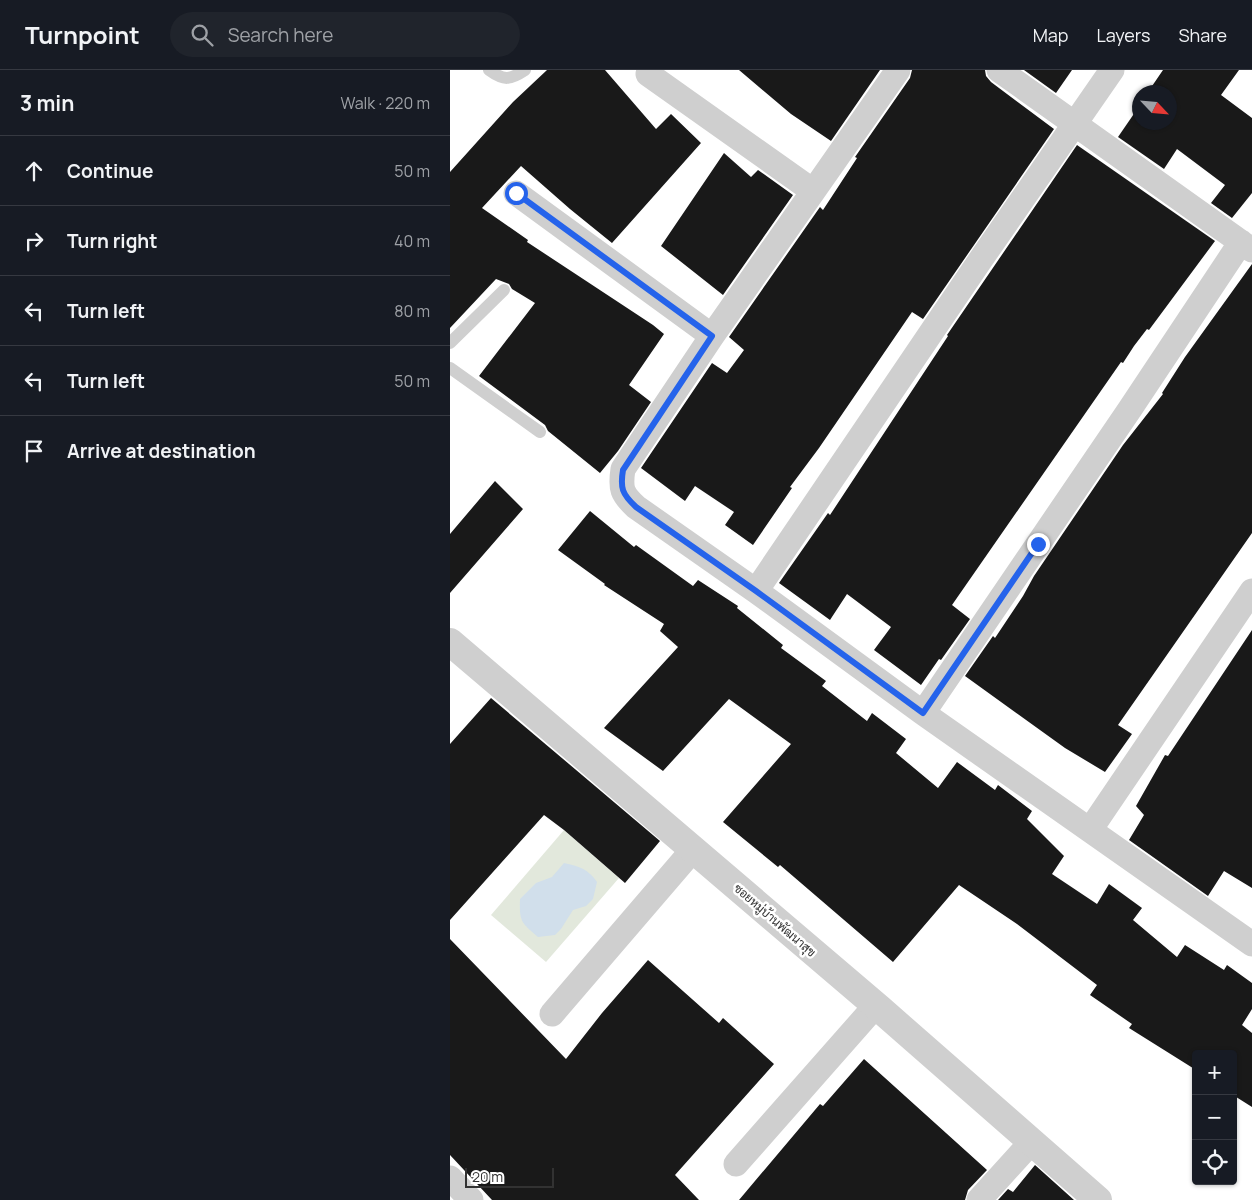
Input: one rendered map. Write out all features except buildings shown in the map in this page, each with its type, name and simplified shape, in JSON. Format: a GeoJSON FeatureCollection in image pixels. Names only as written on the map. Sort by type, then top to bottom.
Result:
{"type":"FeatureCollection","features":[{"type":"Feature","properties":{"kind":"street"},"geometry":{"type":"LineString","coordinates":[[898,70],[712,336],[623,470],[621,485],[625,497],[636,507],[756,591],[923,713],[1252,944]]}},
{"type":"Feature","properties":{"kind":"street"},"geometry":{"type":"LineString","coordinates":[[923,713],[1135,401],[1246,246],[999,70]]}},
{"type":"Feature","properties":{"kind":"street"},"geometry":{"type":"LineString","coordinates":[[756,591],[1112,70]]}},
{"type":"Feature","properties":{"kind":"street"},"geometry":{"type":"LineString","coordinates":[[648,74],[814,191]]}},
{"type":"Feature","properties":{"kind":"street"},"geometry":{"type":"LineString","coordinates":[[516,193],[712,336]]}},
{"type":"Feature","properties":{"kind":"street"},"geometry":{"type":"LineString","coordinates":[[1090,830],[1252,591]]}},
{"type":"Feature","properties":{"kind":"street","name":"ซอยหมู่บ้านพัฒนาสุข"},"geometry":{"type":"LineString","coordinates":[[450,642],[1031,1146],[1098,1200]]}},
{"type":"Feature","properties":{"kind":"street"},"geometry":{"type":"LineString","coordinates":[[552,1014],[693,852]]}},
{"type":"Feature","properties":{"kind":"street"},"geometry":{"type":"LineString","coordinates":[[736,1164],[875,1010]]}},
{"type":"Feature","properties":{"kind":"street"},"geometry":{"type":"LineString","coordinates":[[979,1200],[1031,1146]]}},
{"type":"Feature","properties":{"kind":"street"},"geometry":{"type":"LineString","coordinates":[[450,1178],[471,1200]]}},
{"type":"Feature","properties":{"kind":"lane"},"geometry":{"type":"LineString","coordinates":[[489,70],[499,77],[513,78],[525,70]]}},
{"type":"Feature","properties":{"kind":"lane"},"geometry":{"type":"LineString","coordinates":[[450,343],[504,290]]}},
{"type":"Feature","properties":{"kind":"lane"},"geometry":{"type":"LineString","coordinates":[[450,368],[540,432]]}},
{"type":"Feature","properties":{"kind":"shaded area"},"geometry":{"type":"Polygon","coordinates":[[[564,830],[619,878],[546,962],[491,915],[564,830]]]}},
{"type":"Feature","properties":{"kind":"shaded area"},"geometry":{"type":"Polygon","coordinates":[[[564,863],[583,869],[594,878],[597,882],[593,899],[586,906],[573,910],[555,935],[538,937],[528,928],[521,917],[520,899],[536,883],[552,877],[564,863]]]}},
{"type":"Feature","properties":{"kind":"route"},"geometry":{"type":"LineString","coordinates":[[516,193],[712,336],[623,470],[621,485],[625,497],[636,507],[756,591],[923,713],[1038,544]]}}]}
